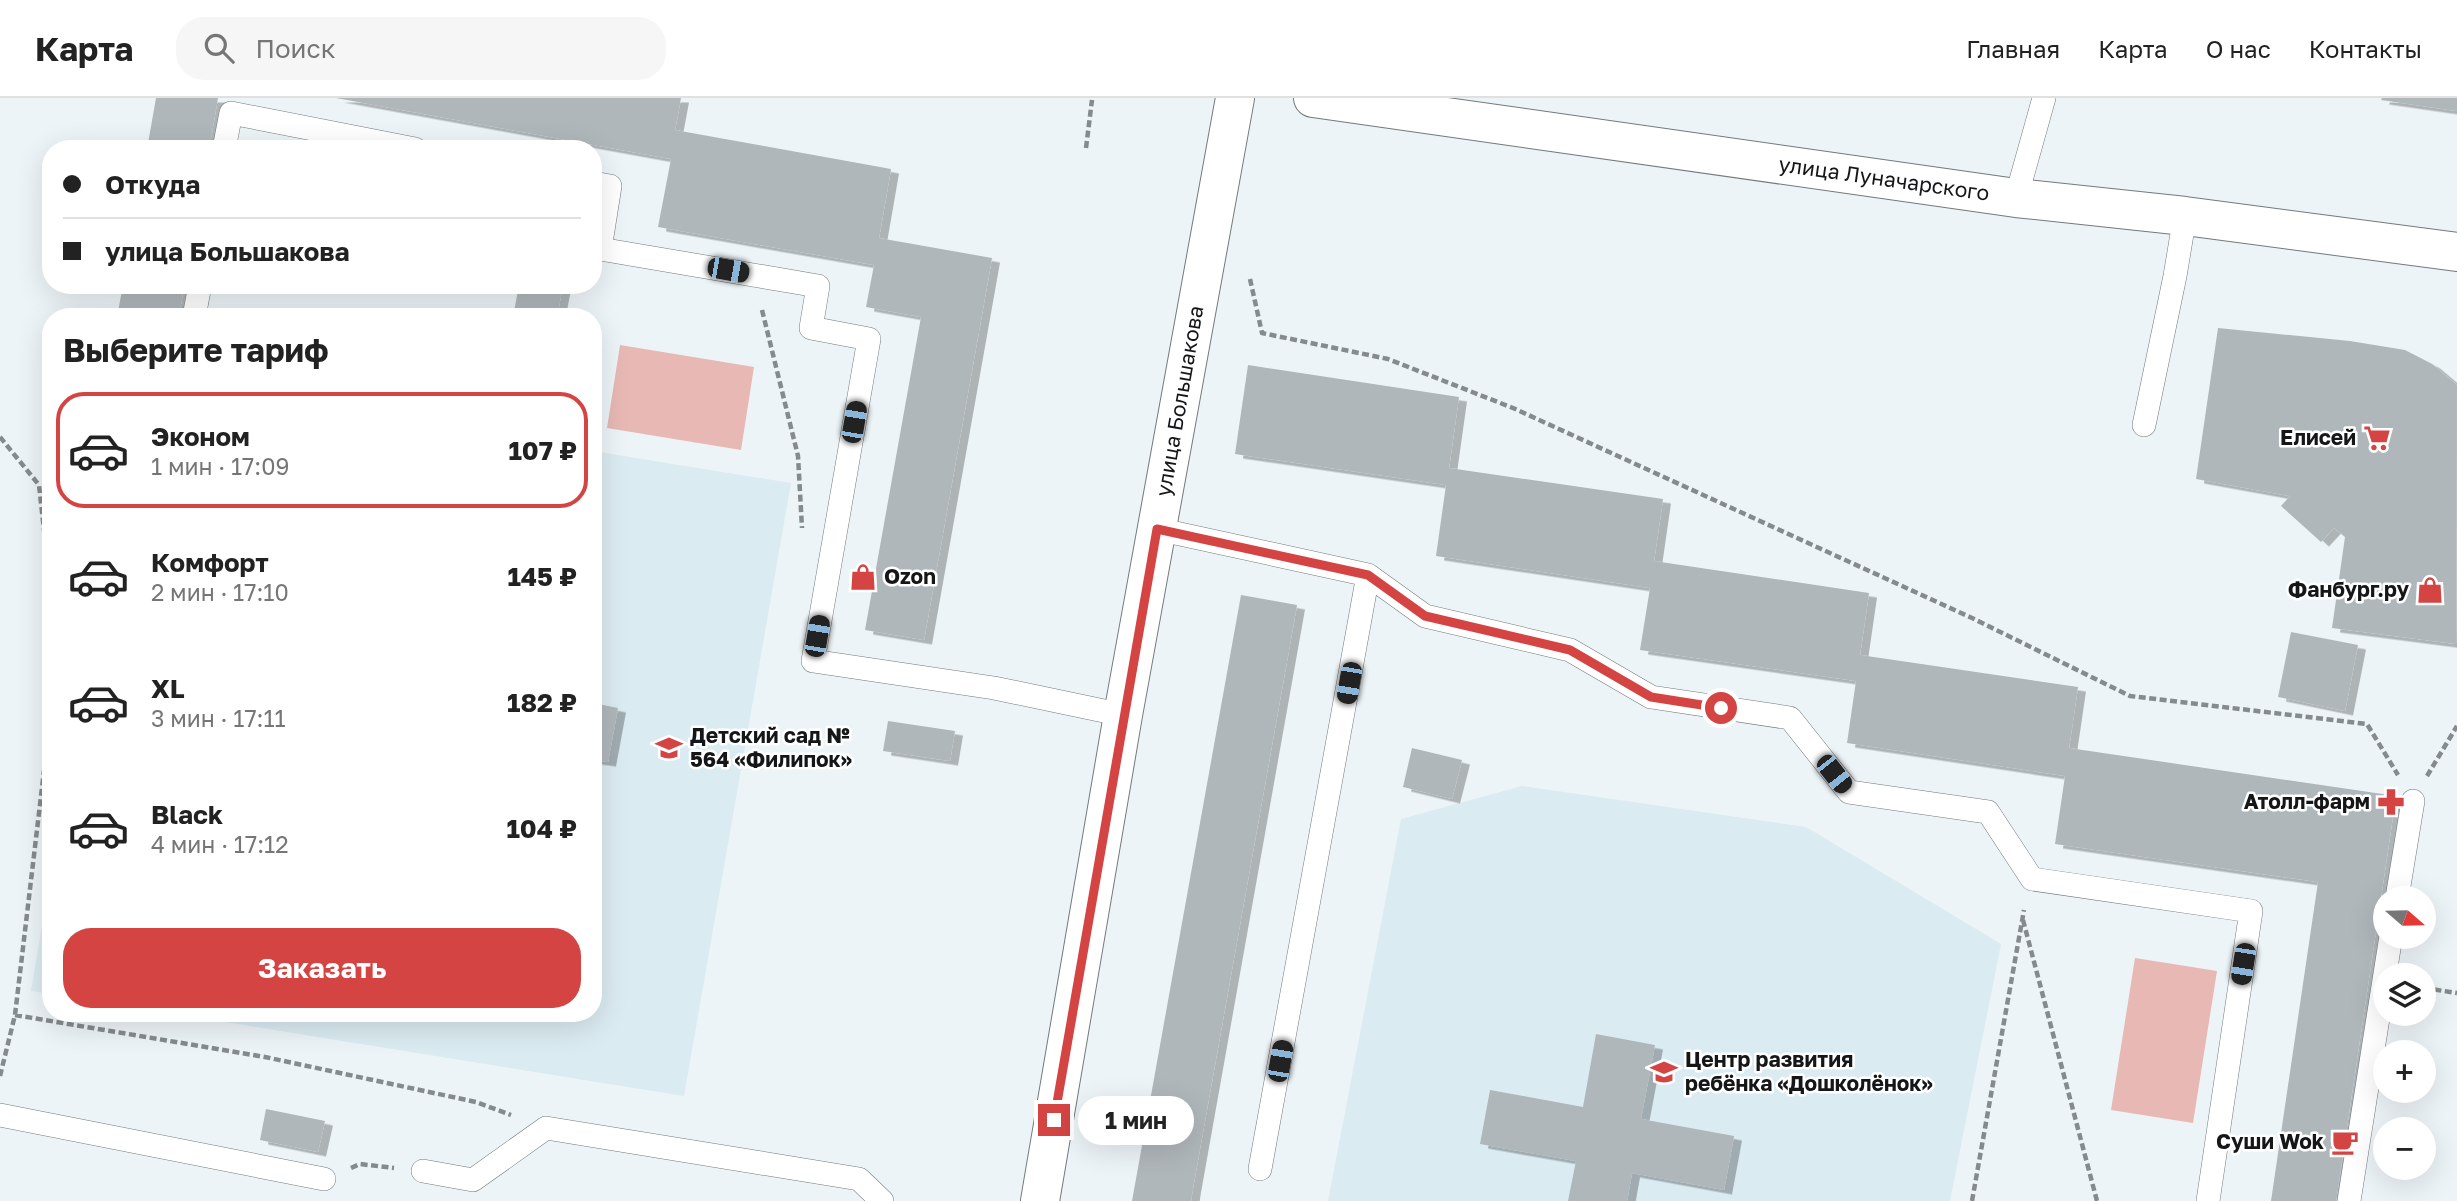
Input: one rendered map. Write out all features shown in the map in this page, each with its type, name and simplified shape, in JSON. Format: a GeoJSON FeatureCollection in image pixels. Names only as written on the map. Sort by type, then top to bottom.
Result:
{"type":"FeatureCollection","features":[{"type":"Feature","properties":{"kind":"street","name":"улица Большакова"},"geometry":{"type":"LineString","coordinates":[[1040,1201],[1123,715],[1235,98]]}},
{"type":"Feature","properties":{"kind":"street","name":"улица Луначарского"},"geometry":{"type":"LineString","coordinates":[[1313,98],[2016,198],[2185,216],[2457,251]]}},
{"type":"Feature","properties":{"kind":"lane"},"geometry":{"type":"LineString","coordinates":[[2016,198],[2044,98]]}},
{"type":"Feature","properties":{"kind":"lane"},"geometry":{"type":"LineString","coordinates":[[226,140],[231,113],[369,140]]}},
{"type":"Feature","properties":{"kind":"lane"},"geometry":{"type":"LineString","coordinates":[[602,185],[610,186],[602,236]]}},
{"type":"Feature","properties":{"kind":"lane"},"geometry":{"type":"LineString","coordinates":[[2144,425],[2185,216]]}},
{"type":"Feature","properties":{"kind":"lane"},"geometry":{"type":"LineString","coordinates":[[602,248],[818,286],[811,328],[869,340],[813,662],[994,688],[1123,715]]}},
{"type":"Feature","properties":{"kind":"lane"},"geometry":{"type":"LineString","coordinates":[[1157,529],[1368,575],[1425,616],[1570,650],[1651,697],[1790,718],[1849,792],[1988,812],[2032,879],[2250,911],[2208,1201]]}},
{"type":"Feature","properties":{"kind":"lane"},"geometry":{"type":"LineString","coordinates":[[1260,1169],[1368,575]]}},
{"type":"Feature","properties":{"kind":"lane"},"geometry":{"type":"LineString","coordinates":[[2400,886],[2413,800]]}},
{"type":"Feature","properties":{"kind":"lane"},"geometry":{"type":"LineString","coordinates":[[2349,1201],[2389,949]]}},
{"type":"Feature","properties":{"kind":"lane"},"geometry":{"type":"LineString","coordinates":[[0,1115],[324,1179]]}},
{"type":"Feature","properties":{"kind":"lane"},"geometry":{"type":"LineString","coordinates":[[423,1171],[473,1180],[547,1128],[859,1179],[882,1201]]}},
{"type":"Feature","properties":{"kind":"path"},"geometry":{"type":"LineString","coordinates":[[1086,148],[1092,100]]}},
{"type":"Feature","properties":{"kind":"path"},"geometry":{"type":"LineString","coordinates":[[754,275],[798,456],[802,534],[831,558]]}},
{"type":"Feature","properties":{"kind":"path"},"geometry":{"type":"LineString","coordinates":[[1250,279],[1262,333],[1388,359],[1513,408],[1887,578],[2130,696],[2367,724],[2413,800],[2457,726]]}},
{"type":"Feature","properties":{"kind":"path"},"geometry":{"type":"LineString","coordinates":[[0,437],[39,485],[42,512]]}},
{"type":"Feature","properties":{"kind":"path"},"geometry":{"type":"LineString","coordinates":[[0,1076],[15,1015],[42,788]]}},
{"type":"Feature","properties":{"kind":"path"},"geometry":{"type":"LineString","coordinates":[[1972,1201],[2022,916],[2032,879]]}},
{"type":"Feature","properties":{"kind":"path"},"geometry":{"type":"LineString","coordinates":[[2022,916],[2097,1201]]}},
{"type":"Feature","properties":{"kind":"path"},"geometry":{"type":"LineString","coordinates":[[2436,990],[2457,993]]}},
{"type":"Feature","properties":{"kind":"path"},"geometry":{"type":"LineString","coordinates":[[15,1015],[42,1020]]}},
{"type":"Feature","properties":{"kind":"path"},"geometry":{"type":"LineString","coordinates":[[57,1022],[265,1057],[476,1102],[547,1128]]}},
{"type":"Feature","properties":{"kind":"shaded area"},"geometry":{"type":"Polygon","coordinates":[[[620,345],[754,367],[741,450],[607,428],[620,345]]]}},
{"type":"Feature","properties":{"kind":"shaded area","name":"Детский сад № 564 «Филипок»"},"geometry":{"type":"Polygon","coordinates":[[[602,452],[791,483],[684,1096],[225,1022],[602,1022],[602,452]]]}},
{"type":"Feature","properties":{"kind":"shaded area","name":"Центр развития ребёнка «Дошколёнок»"},"geometry":{"type":"Polygon","coordinates":[[[1522,786],[1806,827],[2001,944],[1950,1201],[1328,1201],[1401,819],[1522,786]]]}},
{"type":"Feature","properties":{"kind":"shaded area"},"geometry":{"type":"Polygon","coordinates":[[[42,926],[42,993],[31,991],[42,926]]]}},
{"type":"Feature","properties":{"kind":"shaded area"},"geometry":{"type":"Polygon","coordinates":[[[2135,958],[2217,971],[2193,1123],[2111,1110],[2135,958]]]}},
{"type":"Feature","properties":{"kind":"building"},"geometry":{"type":"Polygon","coordinates":[[[156,98],[218,98],[211,140],[149,140],[156,98]]]}},
{"type":"Feature","properties":{"kind":"building"},"geometry":{"type":"Polygon","coordinates":[[[336,98],[681,98],[675,130],[891,169],[879,238],[992,258],[924,640],[865,630],[921,317],[866,307],[874,265],[658,227],[671,159],[602,146],[602,140],[567,140],[336,98]]]}},
{"type":"Feature","properties":{"kind":"building"},"geometry":{"type":"Polygon","coordinates":[[[2457,98],[2457,111],[2381,100],[2457,98]]]}},
{"type":"Feature","properties":{"kind":"building"},"geometry":{"type":"Polygon","coordinates":[[[121,294],[183,294],[180,308],[119,308],[121,294]]]}},
{"type":"Feature","properties":{"kind":"building"},"geometry":{"type":"Polygon","coordinates":[[[517,294],[561,294],[559,308],[515,308],[517,294]]]}},
{"type":"Feature","properties":{"kind":"building"},"geometry":{"type":"Polygon","coordinates":[[[2218,328],[2350,341],[2405,350],[2432,364],[2457,385],[2456,644],[2332,628],[2345,537],[2334,528],[2321,542],[2281,506],[2290,496],[2196,479],[2218,328]]]}},
{"type":"Feature","properties":{"kind":"building"},"geometry":{"type":"Polygon","coordinates":[[[1248,365],[1459,397],[1449,468],[1663,499],[1654,561],[1869,593],[1860,655],[2078,687],[2069,748],[2396,796],[2383,886],[2373,886],[2373,949],[2336,1201],[2271,1201],[2318,882],[2055,844],[2065,776],[1847,743],[1856,681],[1640,650],[1650,588],[1436,556],[1446,485],[1235,454],[1248,365]]]}},
{"type":"Feature","properties":{"kind":"building"},"geometry":{"type":"Polygon","coordinates":[[[1241,595],[1297,605],[1191,1201],[1132,1201],[1241,595]]]}},
{"type":"Feature","properties":{"kind":"building"},"geometry":{"type":"Polygon","coordinates":[[[2291,632],[2358,645],[2345,711],[2278,697],[2291,632]]]}},
{"type":"Feature","properties":{"kind":"building"},"geometry":{"type":"Polygon","coordinates":[[[602,705],[618,708],[608,762],[602,761],[602,705]]]}},
{"type":"Feature","properties":{"kind":"building"},"geometry":{"type":"Polygon","coordinates":[[[888,721],[955,731],[950,761],[883,751],[888,721]]]}},
{"type":"Feature","properties":{"kind":"building"},"geometry":{"type":"Polygon","coordinates":[[[1412,748],[1462,760],[1452,799],[1403,787],[1412,748]]]}},
{"type":"Feature","properties":{"kind":"building"},"geometry":{"type":"Polygon","coordinates":[[[1596,1034],[1655,1045],[1641,1119],[1734,1136],[1724,1190],[1632,1173],[1627,1201],[1568,1201],[1576,1161],[1480,1144],[1490,1090],[1583,1107],[1596,1034]]]}},
{"type":"Feature","properties":{"kind":"building"},"geometry":{"type":"Polygon","coordinates":[[[266,1109],[325,1121],[318,1152],[260,1140],[266,1109]]]}},
{"type":"Feature","properties":{"kind":"place","name":"Елисей"},"geometry":{"type":"Point","coordinates":[2377,438]}},
{"type":"Feature","properties":{"kind":"place","name":"Ozon"},"geometry":{"type":"Point","coordinates":[863,577]}},
{"type":"Feature","properties":{"kind":"place","name":"Фанбург.ру"},"geometry":{"type":"Point","coordinates":[2430,590]}},
{"type":"Feature","properties":{"kind":"place","name":"Детский сад № 564 «Филипок»"},"geometry":{"type":"Point","coordinates":[669,748]}},
{"type":"Feature","properties":{"kind":"place","name":"Атолл-фарм"},"geometry":{"type":"Point","coordinates":[2391,802]}},
{"type":"Feature","properties":{"kind":"place","name":"Центр развития ребёнка «Дошколёнок»"},"geometry":{"type":"Point","coordinates":[1664,1072]}},
{"type":"Feature","properties":{"kind":"place","name":"Суши Wok"},"geometry":{"type":"Point","coordinates":[2345,1142]}},
{"type":"Feature","properties":{"kind":"route"},"geometry":{"type":"LineString","coordinates":[[1054,1120],[1157,529],[1368,575],[1425,616],[1570,650],[1651,697],[1721,708]]}}]}
